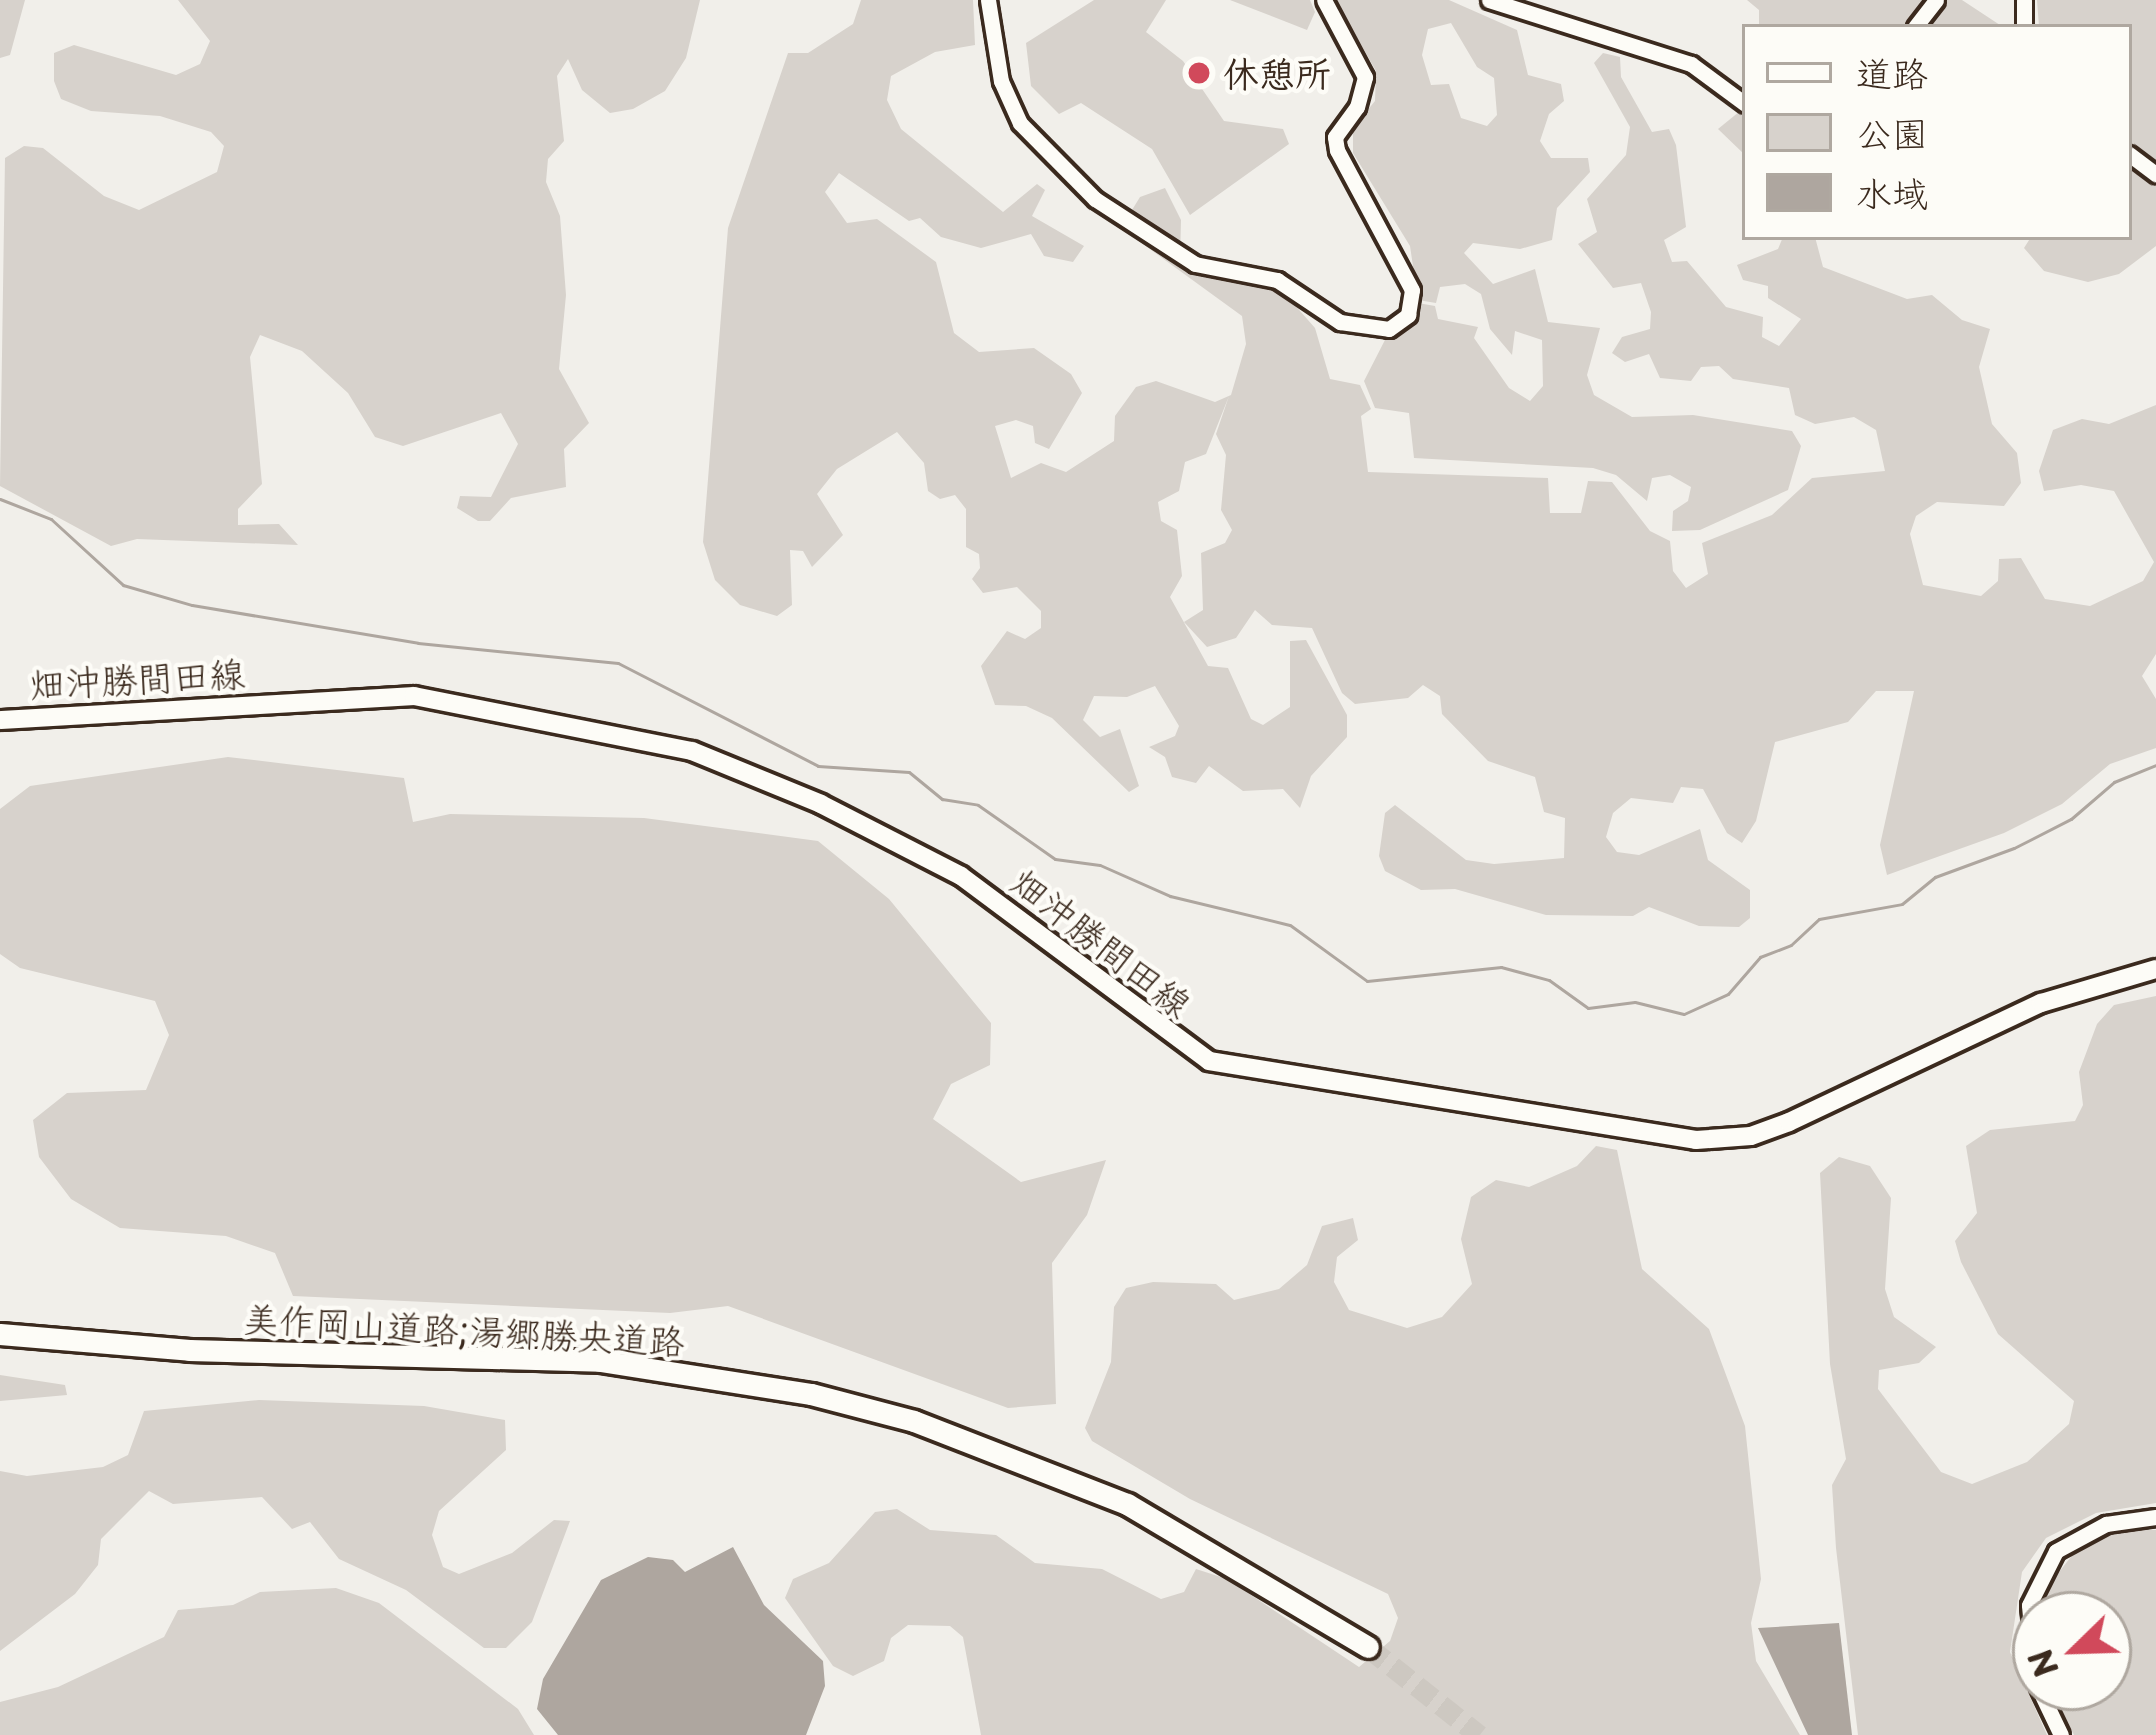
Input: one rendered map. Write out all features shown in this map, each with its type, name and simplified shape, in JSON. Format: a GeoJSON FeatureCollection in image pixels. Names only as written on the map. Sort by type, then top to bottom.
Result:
{"type":"FeatureCollection","features":[{"type":"Feature","properties":{"kind":"highway","name":"美作岡山道路;湯郷勝央道路"},"geometry":{"type":"LineString","coordinates":[[0,1334],[188,1350],[600,1361],[811,1394],[971,1442],[1072,1480],[1203,1543],[1368,1647]]}},
{"type":"Feature","properties":{"kind":"main road","name":"畑沖勝間田線"},"geometry":{"type":"LineString","coordinates":[[0,720],[414,696],[692,752],[805,796],[961,876],[1209,1061],[1696,1140],[1751,1136],[1789,1122],[2041,1003],[2156,969]]}},
{"type":"Feature","properties":{"kind":"street"},"geometry":{"type":"LineString","coordinates":[[988,0],[1013,112],[1095,199],[1195,264],[1277,280],[1340,322],[1389,329],[1408,315],[1412,290],[1337,150],[1339,126],[1357,107],[1364,77],[1324,0]]}},
{"type":"Feature","properties":{"kind":"street"},"geometry":{"type":"LineString","coordinates":[[1489,0],[1691,64],[1742,102]]}},
{"type":"Feature","properties":{"kind":"street"},"geometry":{"type":"LineString","coordinates":[[1917,24],[1936,0]]}},
{"type":"Feature","properties":{"kind":"street"},"geometry":{"type":"LineString","coordinates":[[2037,1591],[2056,1551],[2106,1524],[2156,1516]]}},
{"type":"Feature","properties":{"kind":"green space"},"geometry":{"type":"Polygon","coordinates":[[[0,0],[25,0],[10,55],[0,58],[0,0]]]}},
{"type":"Feature","properties":{"kind":"green space"},"geometry":{"type":"Polygon","coordinates":[[[178,0],[700,0],[686,58],[665,91],[633,109],[610,113],[582,90],[568,59],[557,76],[564,141],[548,159],[546,182],[560,216],[566,295],[559,369],[589,423],[564,449],[566,487],[511,498],[490,521],[478,521],[457,508],[460,496],[491,497],[518,444],[501,413],[403,446],[375,437],[348,393],[302,351],[260,335],[250,357],[262,484],[238,509],[238,525],[279,524],[298,545],[137,539],[111,546],[0,486],[5,158],[24,146],[43,148],[104,196],[139,210],[217,172],[224,146],[211,132],[160,116],[91,111],[61,99],[54,81],[54,53],[74,45],[176,75],[200,64],[210,41],[178,0]]]}},
{"type":"Feature","properties":{"kind":"green space"},"geometry":{"type":"Polygon","coordinates":[[[861,0],[973,0],[975,45],[935,52],[891,76],[887,100],[901,129],[1003,212],[1037,184],[1045,190],[1032,216],[1084,246],[1073,262],[1044,256],[1031,234],[981,248],[941,237],[920,218],[909,221],[839,173],[825,192],[847,223],[877,219],[936,262],[954,333],[979,352],[1034,348],[1071,374],[1082,393],[1049,449],[1035,443],[1033,426],[1016,420],[995,426],[1011,478],[1041,463],[1066,472],[1114,441],[1115,416],[1136,387],[1156,381],[1215,402],[1231,395],[1246,344],[1242,316],[1136,239],[1132,210],[1140,197],[1165,188],[1181,220],[1180,260],[1286,295],[1315,328],[1330,379],[1360,385],[1371,409],[1361,416],[1368,472],[1548,478],[1550,513],[1581,513],[1588,481],[1612,482],[1650,531],[1670,541],[1673,571],[1686,588],[1708,574],[1702,543],[1772,515],[1812,478],[1885,471],[1876,430],[1854,417],[1815,424],[1795,415],[1789,388],[1733,379],[1719,366],[1701,367],[1691,381],[1660,378],[1649,354],[1625,362],[1612,353],[1622,337],[1650,329],[1651,312],[1641,283],[1613,288],[1578,244],[1597,232],[1587,199],[1626,155],[1630,127],[1594,63],[1603,53],[1620,57],[1621,77],[1652,132],[1669,129],[1676,145],[1686,227],[1664,240],[1672,262],[1687,261],[1726,307],[1763,317],[1762,337],[1779,346],[1801,319],[1768,298],[1768,286],[1743,280],[1737,265],[1778,249],[1782,240],[1816,240],[1823,267],[1907,299],[1932,295],[1962,320],[1990,329],[1979,367],[1992,424],[2017,453],[2021,483],[2004,506],[1937,502],[1916,516],[1910,534],[1923,585],[1981,596],[1998,581],[1999,559],[2021,558],[2045,599],[2090,606],[2143,581],[2154,562],[2114,491],[2081,485],[2044,491],[2039,471],[2053,430],[2082,419],[2109,424],[2156,405],[2156,654],[2142,676],[2156,699],[2156,748],[2110,764],[2062,804],[2004,833],[1887,875],[1880,845],[1914,691],[1876,691],[1848,722],[1775,742],[1756,821],[1742,843],[1727,833],[1703,789],[1681,787],[1673,803],[1631,798],[1613,813],[1606,837],[1617,852],[1639,855],[1700,829],[1708,860],[1750,890],[1750,918],[1739,927],[1699,926],[1649,907],[1633,916],[1546,915],[1455,889],[1421,890],[1385,871],[1379,856],[1385,813],[1395,805],[1466,860],[1494,864],[1564,858],[1565,818],[1544,812],[1535,777],[1488,761],[1442,714],[1440,696],[1423,685],[1408,698],[1355,704],[1342,693],[1312,628],[1272,625],[1255,610],[1236,638],[1207,647],[1184,622],[1203,610],[1201,553],[1225,543],[1232,530],[1221,510],[1226,455],[1216,434],[1229,396],[1206,454],[1185,462],[1179,491],[1158,502],[1161,521],[1177,530],[1182,576],[1170,597],[1208,666],[1228,668],[1251,719],[1263,725],[1290,707],[1290,641],[1306,640],[1347,715],[1347,737],[1311,776],[1300,808],[1283,789],[1243,791],[1209,766],[1196,783],[1172,777],[1165,757],[1149,747],[1175,736],[1179,726],[1155,686],[1127,697],[1094,696],[1083,720],[1100,737],[1120,729],[1139,786],[1129,792],[1052,718],[1026,706],[995,705],[981,666],[1007,631],[1025,639],[1041,628],[1041,611],[1017,587],[983,593],[972,579],[980,568],[979,554],[966,547],[966,509],[955,495],[940,499],[928,491],[924,463],[897,432],[837,469],[817,494],[843,535],[812,567],[803,551],[790,550],[792,605],[777,616],[740,605],[715,580],[703,542],[728,228],[788,53],[808,53],[853,24],[861,0]]]}},
{"type":"Feature","properties":{"kind":"green space"},"geometry":{"type":"Polygon","coordinates":[[[1094,0],[1166,0],[1146,32],[1183,61],[1224,121],[1283,129],[1289,144],[1190,215],[1152,149],[1081,103],[1059,114],[1031,86],[1026,43],[1094,0]]]}},
{"type":"Feature","properties":{"kind":"green space"},"geometry":{"type":"Polygon","coordinates":[[[1230,0],[1310,0],[1315,12],[1307,30],[1230,0]]]}},
{"type":"Feature","properties":{"kind":"green space"},"geometry":{"type":"Polygon","coordinates":[[[1336,0],[1449,0],[1517,30],[1528,75],[1561,84],[1564,101],[1549,114],[1540,141],[1551,158],[1588,158],[1590,172],[1557,208],[1552,240],[1520,249],[1473,243],[1464,253],[1493,284],[1535,269],[1548,322],[1600,328],[1587,375],[1594,395],[1632,417],[1693,415],[1792,431],[1801,446],[1788,490],[1700,530],[1672,531],[1673,511],[1688,501],[1691,487],[1670,475],[1652,478],[1647,501],[1616,475],[1593,468],[1414,458],[1409,413],[1375,408],[1364,381],[1387,336],[1418,303],[1435,306],[1438,319],[1478,327],[1474,338],[1509,388],[1530,401],[1543,386],[1542,340],[1515,331],[1512,355],[1490,329],[1481,294],[1465,284],[1440,287],[1436,303],[1418,300],[1410,246],[1353,153],[1353,128],[1375,101],[1376,71],[1336,0]],[[1451,23],[1428,29],[1422,55],[1431,85],[1449,84],[1461,118],[1487,126],[1497,115],[1494,78],[1477,67],[1451,23]]]}},
{"type":"Feature","properties":{"kind":"green space"},"geometry":{"type":"Polygon","coordinates":[[[1747,0],[1962,0],[1998,24],[1759,24],[1759,10],[1747,0]]]}},
{"type":"Feature","properties":{"kind":"green space"},"geometry":{"type":"Polygon","coordinates":[[[2037,0],[2156,0],[2156,246],[2119,274],[2088,282],[2044,271],[2024,248],[2029,240],[2132,240],[2132,24],[2039,24],[2037,0]]]}},
{"type":"Feature","properties":{"kind":"green space"},"geometry":{"type":"Polygon","coordinates":[[[1742,109],[1742,152],[1718,129],[1742,109]]]}},
{"type":"Feature","properties":{"kind":"green space"},"geometry":{"type":"Polygon","coordinates":[[[228,757],[404,778],[413,822],[450,814],[644,818],[818,841],[889,899],[991,1023],[990,1065],[951,1084],[933,1119],[1021,1182],[1106,1160],[1087,1215],[1052,1263],[1056,1404],[1008,1408],[728,1306],[670,1313],[293,1296],[275,1253],[226,1236],[120,1228],[71,1199],[39,1157],[33,1120],[67,1093],[146,1090],[169,1035],[155,1001],[20,968],[0,954],[0,809],[30,786],[228,757]]]}},
{"type":"Feature","properties":{"kind":"green space"},"geometry":{"type":"Polygon","coordinates":[[[2156,996],[2156,1503],[2096,1513],[2046,1538],[2022,1572],[2019,1591],[2012,1591],[2012,1711],[2036,1711],[2047,1735],[1858,1735],[1836,1548],[1832,1485],[1846,1459],[1830,1364],[1820,1173],[1839,1157],[1870,1166],[1891,1198],[1885,1289],[1894,1317],[1936,1347],[1919,1363],[1879,1370],[1878,1389],[1941,1472],[1972,1484],[2027,1462],[2069,1424],[2074,1401],[1998,1334],[1961,1262],[1955,1241],[1977,1213],[1966,1146],[1990,1130],[2075,1121],[2083,1105],[2079,1072],[2097,1024],[2114,1005],[2156,996]]]}},
{"type":"Feature","properties":{"kind":"green space"},"geometry":{"type":"Polygon","coordinates":[[[1596,1146],[1617,1150],[1642,1269],[1709,1329],[1745,1426],[1761,1579],[1751,1623],[1756,1661],[1800,1735],[981,1735],[963,1637],[950,1626],[908,1625],[891,1638],[884,1661],[853,1676],[833,1666],[785,1598],[793,1579],[829,1563],[875,1512],[897,1509],[930,1530],[996,1535],[1035,1563],[1102,1569],[1161,1599],[1184,1592],[1196,1569],[1227,1579],[1359,1667],[1390,1641],[1398,1618],[1388,1594],[1190,1499],[1092,1441],[1085,1428],[1111,1362],[1114,1307],[1126,1288],[1153,1282],[1216,1284],[1234,1300],[1279,1289],[1307,1265],[1322,1226],[1353,1218],[1358,1240],[1337,1257],[1334,1282],[1349,1310],[1407,1328],[1442,1317],[1472,1284],[1461,1239],[1471,1197],[1496,1180],[1529,1187],[1577,1166],[1596,1146]]]}},
{"type":"Feature","properties":{"kind":"green space"},"geometry":{"type":"Polygon","coordinates":[[[0,1375],[65,1385],[67,1395],[0,1401],[0,1375]]]}},
{"type":"Feature","properties":{"kind":"green space"},"geometry":{"type":"Polygon","coordinates":[[[259,1400],[424,1406],[505,1420],[506,1450],[439,1511],[432,1535],[443,1567],[459,1574],[512,1553],[554,1520],[570,1521],[532,1622],[506,1648],[484,1648],[406,1590],[339,1559],[310,1522],[292,1529],[262,1497],[173,1504],[149,1491],[101,1539],[98,1565],[75,1594],[0,1651],[0,1471],[27,1476],[103,1467],[128,1455],[144,1411],[259,1400]]]}},
{"type":"Feature","properties":{"kind":"green space"},"geometry":{"type":"Polygon","coordinates":[[[2122,1529],[2156,1530],[2156,1735],[2074,1735],[2062,1711],[2132,1711],[2132,1591],[2046,1591],[2078,1548],[2122,1529]]]}},
{"type":"Feature","properties":{"kind":"green space"},"geometry":{"type":"Polygon","coordinates":[[[336,1588],[379,1603],[518,1709],[534,1735],[0,1735],[0,1702],[58,1687],[164,1637],[178,1610],[233,1605],[260,1592],[336,1588]]]}},
{"type":"Feature","properties":{"kind":"water"},"geometry":{"type":"Polygon","coordinates":[[[733,1547],[764,1605],[823,1661],[825,1686],[806,1735],[558,1735],[537,1709],[543,1679],[601,1580],[648,1557],[673,1560],[685,1572],[733,1547]]]}},
{"type":"Feature","properties":{"kind":"water"},"geometry":{"type":"Polygon","coordinates":[[[1839,1623],[1852,1735],[1808,1735],[1758,1628],[1839,1623]]]}},
{"type":"Feature","properties":{"kind":"waterway"},"geometry":{"type":"LineString","coordinates":[[0,499],[51,519],[123,585],[192,605],[418,643],[618,663],[818,766],[909,772],[942,799],[978,805],[1055,859],[1100,865],[1170,896],[1290,925],[1367,981],[1501,967],[1549,980],[1588,1008],[1635,1002],[1684,1014],[1728,994],[1760,957],[1791,945],[1819,919],[1902,904],[1935,877],[2014,848],[2071,819],[2114,782],[2156,765]]}},
{"type":"Feature","properties":{"kind":"tunnel"},"geometry":{"type":"LineString","coordinates":[[1368,1647],[1479,1735]]}},
{"type":"Feature","properties":{"kind":"place","name":"休憩所"},"geometry":{"type":"Point","coordinates":[1199,73]}}]}
